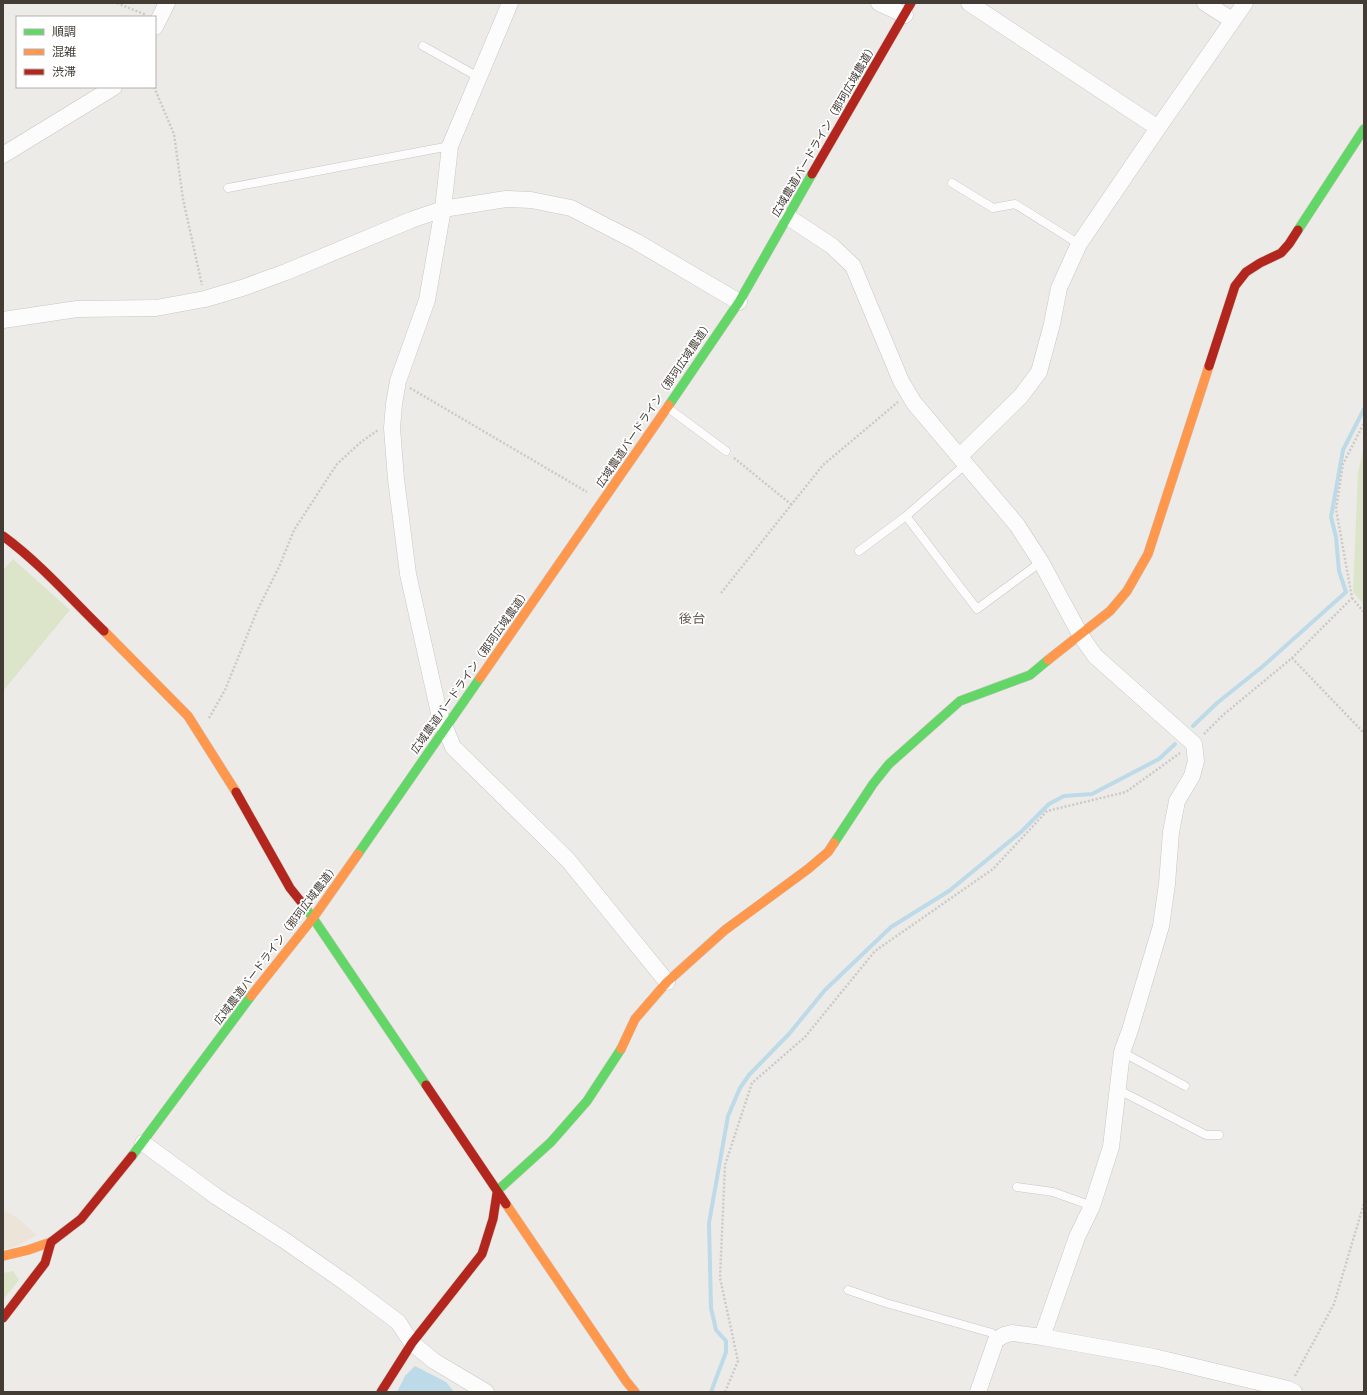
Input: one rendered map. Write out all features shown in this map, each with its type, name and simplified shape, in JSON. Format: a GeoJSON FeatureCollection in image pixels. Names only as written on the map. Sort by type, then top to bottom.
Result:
{"type":"FeatureCollection","features":[{"type":"Feature","properties":{"kind":"street"},"geometry":{"type":"LineString","coordinates":[[156,24],[167,3]]}},
{"type":"Feature","properties":{"kind":"street"},"geometry":{"type":"LineString","coordinates":[[510,3],[480,78],[450,146],[443,209],[427,300],[398,381],[392,428],[396,479],[408,574],[439,713],[453,747],[568,860],[667,982]]}},
{"type":"Feature","properties":{"kind":"street"},"geometry":{"type":"LineString","coordinates":[[879,3],[908,9]]}},
{"type":"Feature","properties":{"kind":"street"},"geometry":{"type":"LineString","coordinates":[[969,3],[1158,128]]}},
{"type":"Feature","properties":{"kind":"street"},"geometry":{"type":"LineString","coordinates":[[1205,3],[1232,20]]}},
{"type":"Feature","properties":{"kind":"street"},"geometry":{"type":"LineString","coordinates":[[963,460],[1021,396],[1039,372],[1052,324],[1059,288],[1079,244],[1245,3]]}},
{"type":"Feature","properties":{"kind":"street","name":"広域農道バードライン（那珂広域農道）"},"geometry":{"type":"LineString","coordinates":[[3,1256],[28,1250],[51,1242],[81,1219],[143,1143],[262,981],[314,918],[739,302],[908,9]]}},
{"type":"Feature","properties":{"kind":"street"},"geometry":{"type":"LineString","coordinates":[[3,155],[112,88]]}},
{"type":"Feature","properties":{"kind":"street"},"geometry":{"type":"LineString","coordinates":[[381,1392],[412,1343],[482,1254],[494,1219],[497,1191],[551,1142],[587,1101],[622,1047],[635,1019],[667,982],[726,930],[808,869],[828,852],[873,784],[889,764],[960,702],[1030,675],[1081,636],[1110,611],[1126,591],[1148,554],[1235,286],[1246,272],[1280,253],[1289,244],[1364,129]]}},
{"type":"Feature","properties":{"kind":"street"},"geometry":{"type":"LineString","coordinates":[[3,320],[77,309],[156,308],[205,299],[242,288],[286,272],[411,220],[443,209],[506,199],[531,200],[571,208],[637,242],[739,302]]}},
{"type":"Feature","properties":{"kind":"street"},"geometry":{"type":"LineString","coordinates":[[788,217],[832,246],[853,266],[901,381],[914,403],[1017,525],[1041,562],[1081,636],[1095,656],[1188,748],[1196,761],[1192,776],[1177,801],[1171,832],[1167,884],[1160,926],[1130,1030],[1122,1052],[1112,1147],[1092,1206],[1077,1237],[1042,1337]]}},
{"type":"Feature","properties":{"kind":"street"},"geometry":{"type":"LineString","coordinates":[[3,536],[21,549],[38,565],[188,716],[243,802],[290,888],[314,918],[497,1191],[635,1392]]}},
{"type":"Feature","properties":{"kind":"street"},"geometry":{"type":"LineString","coordinates":[[143,1143],[217,1197],[284,1240],[352,1287],[398,1322],[412,1343],[434,1361],[486,1392]]}},
{"type":"Feature","properties":{"kind":"street"},"geometry":{"type":"LineString","coordinates":[[3,1318],[45,1264],[51,1242]]}},
{"type":"Feature","properties":{"kind":"street"},"geometry":{"type":"LineString","coordinates":[[978,1392],[996,1340],[1004,1335],[1012,1333],[1154,1357],[1291,1390]]}},
{"type":"Feature","properties":{"kind":"lane"},"geometry":{"type":"LineString","coordinates":[[423,46],[480,78]]}},
{"type":"Feature","properties":{"kind":"lane"},"geometry":{"type":"LineString","coordinates":[[228,188],[450,146]]}},
{"type":"Feature","properties":{"kind":"lane"},"geometry":{"type":"LineString","coordinates":[[952,183],[993,208],[1015,204],[1079,244]]}},
{"type":"Feature","properties":{"kind":"lane"},"geometry":{"type":"LineString","coordinates":[[667,408],[726,451]]}},
{"type":"Feature","properties":{"kind":"lane"},"geometry":{"type":"LineString","coordinates":[[859,551],[906,516],[963,460]]}},
{"type":"Feature","properties":{"kind":"lane"},"geometry":{"type":"LineString","coordinates":[[906,516],[977,609],[1041,562]]}},
{"type":"Feature","properties":{"kind":"lane"},"geometry":{"type":"LineString","coordinates":[[1122,1052],[1184,1086]]}},
{"type":"Feature","properties":{"kind":"lane"},"geometry":{"type":"LineString","coordinates":[[1118,1089],[1206,1135],[1219,1135]]}},
{"type":"Feature","properties":{"kind":"lane"},"geometry":{"type":"LineString","coordinates":[[1017,1187],[1053,1192],[1092,1206]]}},
{"type":"Feature","properties":{"kind":"lane"},"geometry":{"type":"LineString","coordinates":[[848,1290],[886,1303],[992,1333],[996,1340]]}},
{"type":"Feature","properties":{"kind":"path"},"geometry":{"type":"LineString","coordinates":[[117,3],[148,16]]}},
{"type":"Feature","properties":{"kind":"path"},"geometry":{"type":"LineString","coordinates":[[154,88],[174,134],[183,199],[205,299]]}},
{"type":"Feature","properties":{"kind":"path"},"geometry":{"type":"LineString","coordinates":[[398,381],[603,501]]}},
{"type":"Feature","properties":{"kind":"path"},"geometry":{"type":"LineString","coordinates":[[721,593],[824,465],[908,393]]}},
{"type":"Feature","properties":{"kind":"path"},"geometry":{"type":"LineString","coordinates":[[1364,423],[1343,464],[1336,509],[1352,598],[1364,612]]}},
{"type":"Feature","properties":{"kind":"path"},"geometry":{"type":"LineString","coordinates":[[198,732],[208,720],[225,690],[257,611],[279,567],[294,530],[337,464],[361,442],[377,430],[392,428]]}},
{"type":"Feature","properties":{"kind":"path"},"geometry":{"type":"LineString","coordinates":[[726,451],[792,505]]}},
{"type":"Feature","properties":{"kind":"path"},"geometry":{"type":"LineString","coordinates":[[725,1392],[738,1361],[720,1278],[725,1165],[752,1083],[806,1037],[875,951],[993,869],[1047,811],[1126,792],[1188,748],[1223,715],[1292,658],[1352,598]]}},
{"type":"Feature","properties":{"kind":"path"},"geometry":{"type":"LineString","coordinates":[[1292,658],[1364,733]]}},
{"type":"Feature","properties":{"kind":"path"},"geometry":{"type":"LineString","coordinates":[[1291,1390],[1334,1304],[1364,1203]]}},
{"type":"Feature","properties":{"kind":"shaded area"},"geometry":{"type":"Polygon","coordinates":[[[3,1210],[16,1217],[37,1235],[14,1247],[3,1250],[3,1210]]]}},
{"type":"Feature","properties":{"kind":"green space"},"geometry":{"type":"Polygon","coordinates":[[[1364,448],[1364,605],[1353,592],[1358,472],[1364,448]]]}},
{"type":"Feature","properties":{"kind":"green space"},"geometry":{"type":"Polygon","coordinates":[[[13,559],[70,610],[3,691],[3,570],[13,559]]]}},
{"type":"Feature","properties":{"kind":"green space"},"geometry":{"type":"Polygon","coordinates":[[[13,1271],[19,1280],[3,1300],[3,1273],[13,1271]]]}},
{"type":"Feature","properties":{"kind":"water"},"geometry":{"type":"Polygon","coordinates":[[[415,1366],[446,1382],[454,1392],[397,1392],[405,1376],[415,1366]]]}},
{"type":"Feature","properties":{"kind":"waterway"},"geometry":{"type":"LineString","coordinates":[[1193,726],[1217,703],[1262,667],[1346,592],[1339,571],[1336,537],[1331,517],[1343,450],[1364,409]]}},
{"type":"Feature","properties":{"kind":"waterway"},"geometry":{"type":"LineString","coordinates":[[711,1392],[726,1352],[726,1341],[716,1330],[711,1308],[709,1223],[728,1116],[740,1088],[749,1075],[789,1034],[825,990],[891,927],[949,891],[1021,832],[1049,804],[1064,796],[1092,794],[1159,759],[1175,744]]}},
{"type":"Feature","properties":{"kind":"traffic: fast"},"geometry":{"type":"LineString","coordinates":[[1298,230],[1364,129]]}},
{"type":"Feature","properties":{"kind":"traffic: fast"},"geometry":{"type":"LineString","coordinates":[[669,405],[739,302],[812,174]]}},
{"type":"Feature","properties":{"kind":"traffic: fast"},"geometry":{"type":"LineString","coordinates":[[834,843],[873,784],[889,764],[960,701],[1030,675],[1048,660]]}},
{"type":"Feature","properties":{"kind":"traffic: fast"},"geometry":{"type":"LineString","coordinates":[[358,854],[480,678]]}},
{"type":"Feature","properties":{"kind":"traffic: fast"},"geometry":{"type":"LineString","coordinates":[[302,903],[426,1085]]}},
{"type":"Feature","properties":{"kind":"traffic: fast"},"geometry":{"type":"LineString","coordinates":[[132,1156],[251,996]]}},
{"type":"Feature","properties":{"kind":"traffic: fast"},"geometry":{"type":"LineString","coordinates":[[497,1193],[497,1191],[551,1142],[587,1101],[621,1049]]}},
{"type":"Feature","properties":{"kind":"traffic: slow"},"geometry":{"type":"LineString","coordinates":[[1048,660],[1110,611],[1127,591],[1148,554],[1209,366]]}},
{"type":"Feature","properties":{"kind":"traffic: slow"},"geometry":{"type":"LineString","coordinates":[[480,678],[669,405]]}},
{"type":"Feature","properties":{"kind":"traffic: slow"},"geometry":{"type":"LineString","coordinates":[[104,631],[188,716],[236,792]]}},
{"type":"Feature","properties":{"kind":"traffic: slow"},"geometry":{"type":"LineString","coordinates":[[621,1049],[635,1019],[667,982],[725,930],[808,869],[828,852],[834,843]]}},
{"type":"Feature","properties":{"kind":"traffic: slow"},"geometry":{"type":"LineString","coordinates":[[251,996],[313,918],[358,854]]}},
{"type":"Feature","properties":{"kind":"traffic: slow"},"geometry":{"type":"LineString","coordinates":[[506,1204],[635,1392]]}},
{"type":"Feature","properties":{"kind":"traffic: slow"},"geometry":{"type":"LineString","coordinates":[[3,1256],[28,1250],[51,1242]]}},
{"type":"Feature","properties":{"kind":"traffic: jam"},"geometry":{"type":"LineString","coordinates":[[812,174],[911,3]]}},
{"type":"Feature","properties":{"kind":"traffic: jam"},"geometry":{"type":"LineString","coordinates":[[1209,366],[1235,286],[1246,272],[1260,263],[1281,253],[1298,230]]}},
{"type":"Feature","properties":{"kind":"traffic: jam"},"geometry":{"type":"LineString","coordinates":[[3,536],[43,569],[104,631]]}},
{"type":"Feature","properties":{"kind":"traffic: jam"},"geometry":{"type":"LineString","coordinates":[[236,792],[290,888],[302,903]]}},
{"type":"Feature","properties":{"kind":"traffic: jam"},"geometry":{"type":"LineString","coordinates":[[426,1085],[506,1204]]}},
{"type":"Feature","properties":{"kind":"traffic: jam"},"geometry":{"type":"LineString","coordinates":[[3,1318],[45,1263],[51,1242],[81,1219],[132,1156]]}},
{"type":"Feature","properties":{"kind":"traffic: jam"},"geometry":{"type":"LineString","coordinates":[[381,1392],[412,1343],[482,1254],[493,1219],[497,1193]]}},
{"type":"Feature","properties":{"kind":"district","name":"後台"},"geometry":{"type":"Point","coordinates":[692,618]}}]}
